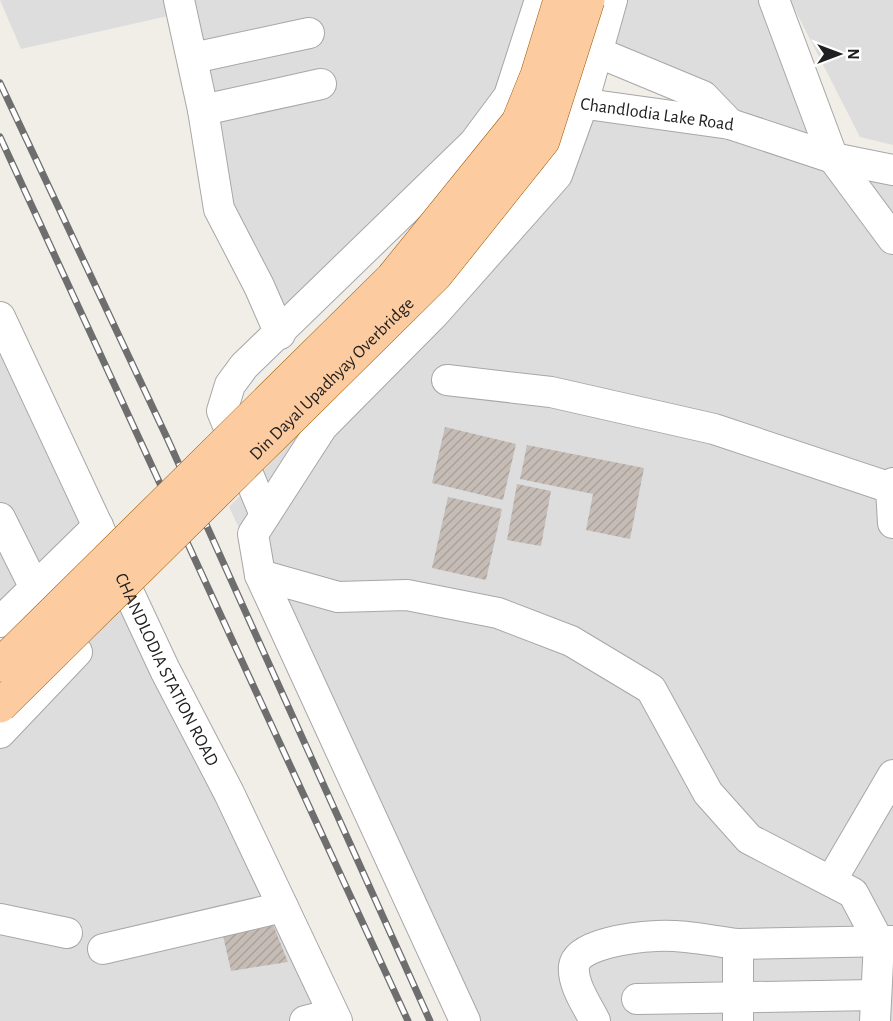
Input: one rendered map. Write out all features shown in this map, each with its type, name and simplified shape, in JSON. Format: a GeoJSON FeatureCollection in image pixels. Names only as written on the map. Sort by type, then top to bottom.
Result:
{"type":"FeatureCollection","features":[{"type":"Feature","properties":{"kind":"main road","name":"Din Dayal Upadhyay Overbridge"},"geometry":{"type":"LineString","coordinates":[[0,665],[392,278],[518,122],[537,75],[560,0]]}},
{"type":"Feature","properties":{"kind":"main road","name":"Din Dayal Upadhyay Overbridge"},"geometry":{"type":"LineString","coordinates":[[0,706],[436,275],[543,141],[588,0]]}},
{"type":"Feature","properties":{"kind":"street"},"geometry":{"type":"LineString","coordinates":[[179,0],[203,110],[219,209],[259,286],[280,333]]}},
{"type":"Feature","properties":{"kind":"street"},"geometry":{"type":"LineString","coordinates":[[265,515],[222,411],[230,385],[244,366],[474,143],[509,96],[540,0]]}},
{"type":"Feature","properties":{"kind":"street","name":"Chandlodia Lake Road"},"geometry":{"type":"LineString","coordinates":[[612,0],[584,103],[730,124],[833,158],[893,170]]}},
{"type":"Feature","properties":{"kind":"street"},"geometry":{"type":"LineString","coordinates":[[774,0],[833,158],[893,239]]}},
{"type":"Feature","properties":{"kind":"street"},"geometry":{"type":"LineString","coordinates":[[193,58],[309,33]]}},
{"type":"Feature","properties":{"kind":"street"},"geometry":{"type":"LineString","coordinates":[[597,52],[703,96],[730,124]]}},
{"type":"Feature","properties":{"kind":"street"},"geometry":{"type":"LineString","coordinates":[[203,110],[321,84]]}},
{"type":"Feature","properties":{"kind":"street"},"geometry":{"type":"LineString","coordinates":[[465,1021],[260,575],[253,534],[322,427],[434,314],[557,175],[584,103],[509,96]]}},
{"type":"Feature","properties":{"kind":"street","name":"CHANDLODIA STATION ROAD"},"geometry":{"type":"LineString","coordinates":[[0,317],[130,595],[335,1018]]}},
{"type":"Feature","properties":{"kind":"street"},"geometry":{"type":"LineString","coordinates":[[447,380],[551,392],[714,429],[892,485],[893,523]]}},
{"type":"Feature","properties":{"kind":"street"},"geometry":{"type":"LineString","coordinates":[[0,518],[35,588]]}},
{"type":"Feature","properties":{"kind":"street"},"geometry":{"type":"LineString","coordinates":[[0,622],[98,526]]}},
{"type":"Feature","properties":{"kind":"street"},"geometry":{"type":"LineString","coordinates":[[260,575],[338,597],[407,595],[498,613],[571,641],[651,689],[708,793],[749,839],[853,893],[886,941],[875,1008],[738,1008],[637,999]]}},
{"type":"Feature","properties":{"kind":"street"},"geometry":{"type":"LineString","coordinates":[[0,733],[130,595]]}},
{"type":"Feature","properties":{"kind":"street"},"geometry":{"type":"LineString","coordinates":[[831,881],[893,775]]}},
{"type":"Feature","properties":{"kind":"street"},"geometry":{"type":"LineString","coordinates":[[103,949],[283,907]]}},
{"type":"Feature","properties":{"kind":"street"},"geometry":{"type":"LineString","coordinates":[[0,919],[67,933]]}},
{"type":"Feature","properties":{"kind":"street"},"geometry":{"type":"LineString","coordinates":[[595,1021],[577,986],[574,967],[577,957],[589,949],[657,936],[738,944],[886,941]]}},
{"type":"Feature","properties":{"kind":"street"},"geometry":{"type":"LineString","coordinates":[[738,944],[738,1008]]}},
{"type":"Feature","properties":{"kind":"street"},"geometry":{"type":"LineString","coordinates":[[305,1021],[335,1018]]}},
{"type":"Feature","properties":{"kind":"shaded area"},"geometry":{"type":"Polygon","coordinates":[[[0,0],[164,0],[168,16],[21,49],[0,0]]]}},
{"type":"Feature","properties":{"kind":"shaded area"},"geometry":{"type":"Polygon","coordinates":[[[189,0],[527,0],[497,96],[456,145],[283,318],[228,209],[189,0]]]}},
{"type":"Feature","properties":{"kind":"shaded area"},"geometry":{"type":"Polygon","coordinates":[[[624,0],[763,0],[816,140],[724,106],[611,45],[624,0]]]}},
{"type":"Feature","properties":{"kind":"shaded area"},"geometry":{"type":"Polygon","coordinates":[[[790,0],[893,0],[893,145],[860,137],[790,0]]]}},
{"type":"Feature","properties":{"kind":"shaded area"},"geometry":{"type":"Polygon","coordinates":[[[571,113],[737,135],[893,172],[893,1021],[474,1021],[229,507],[549,172],[571,113]]]}},
{"type":"Feature","properties":{"kind":"shaded area"},"geometry":{"type":"Polygon","coordinates":[[[0,332],[88,526],[0,620],[0,332]]]}},
{"type":"Feature","properties":{"kind":"shaded area"},"geometry":{"type":"Polygon","coordinates":[[[126,600],[337,1021],[0,1021],[0,728],[126,600]]]}},
{"type":"Feature","properties":{"kind":"building"},"geometry":{"type":"Polygon","coordinates":[[[445,427],[516,444],[503,500],[432,483],[445,427]]]}},
{"type":"Feature","properties":{"kind":"building"},"geometry":{"type":"Polygon","coordinates":[[[527,445],[644,468],[630,539],[586,530],[593,494],[520,479],[527,445]]]}},
{"type":"Feature","properties":{"kind":"building"},"geometry":{"type":"Polygon","coordinates":[[[517,484],[551,491],[541,546],[507,540],[517,484]]]}},
{"type":"Feature","properties":{"kind":"building"},"geometry":{"type":"Polygon","coordinates":[[[448,497],[502,509],[486,580],[432,568],[448,497]]]}},
{"type":"Feature","properties":{"kind":"building"},"geometry":{"type":"Polygon","coordinates":[[[272,922],[288,962],[231,971],[222,931],[272,922]]]}},
{"type":"Feature","properties":{"kind":"railway"},"geometry":{"type":"LineString","coordinates":[[0,83],[168,440],[430,1021]]}},
{"type":"Feature","properties":{"kind":"railway"},"geometry":{"type":"LineString","coordinates":[[0,137],[408,1021]]}}]}
